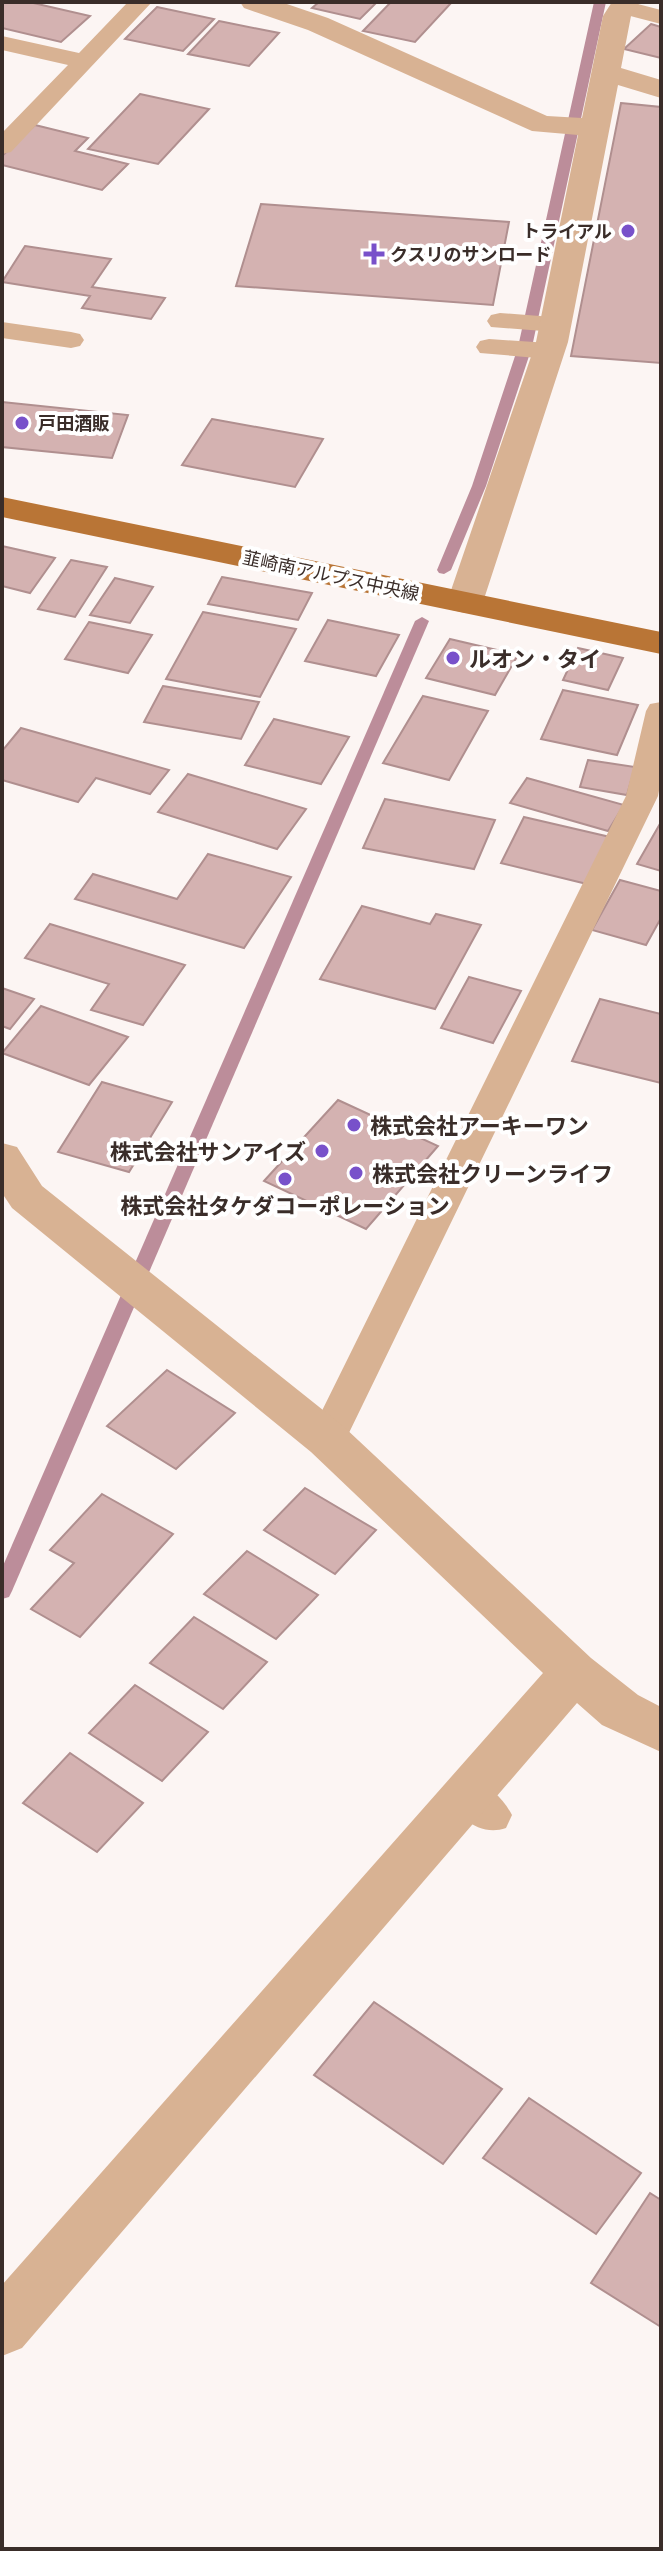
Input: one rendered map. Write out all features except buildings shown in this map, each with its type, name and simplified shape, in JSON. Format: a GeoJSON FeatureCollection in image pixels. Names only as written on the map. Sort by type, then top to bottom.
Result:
{"type":"FeatureCollection","features":[{"type":"Feature","properties":{"kind":"main road","name":"韮崎南アルプス中央線"},"geometry":{"type":"LineString","coordinates":[[2,507],[661,643]]}},
{"type":"Feature","properties":{"kind":"street"},"geometry":{"type":"LineString","coordinates":[[465,602],[553,338],[593,127],[617,16],[624,4]]}},
{"type":"Feature","properties":{"kind":"street"},"geometry":{"type":"LineString","coordinates":[[275,5],[542,125],[593,127]]}},
{"type":"Feature","properties":{"kind":"street"},"geometry":{"type":"LineString","coordinates":[[606,73],[661,89]]}},
{"type":"Feature","properties":{"kind":"street"},"geometry":{"type":"LineString","coordinates":[[2,1158],[27,1197],[327,1439],[574,1672],[620,1710],[661,1731]]}},
{"type":"Feature","properties":{"kind":"street"},"geometry":{"type":"LineString","coordinates":[[2,2328],[478,1804],[574,1672]]}},
{"type":"Feature","properties":{"kind":"lane"},"geometry":{"type":"LineString","coordinates":[[2,147],[141,2]]}},
{"type":"Feature","properties":{"kind":"lane"},"geometry":{"type":"LineString","coordinates":[[624,4],[661,17]]}},
{"type":"Feature","properties":{"kind":"lane"},"geometry":{"type":"LineString","coordinates":[[2,43],[86,62]]}},
{"type":"Feature","properties":{"kind":"lane"},"geometry":{"type":"LineString","coordinates":[[500,321],[553,338]]}},
{"type":"Feature","properties":{"kind":"lane"},"geometry":{"type":"LineString","coordinates":[[2,330],[71,340]]}},
{"type":"Feature","properties":{"kind":"lane"},"geometry":{"type":"LineString","coordinates":[[489,347],[553,338]]}},
{"type":"Feature","properties":{"kind":"lane"},"geometry":{"type":"LineString","coordinates":[[327,1439],[642,796],[661,711]]}},
{"type":"Feature","properties":{"kind":"waterway"},"geometry":{"type":"LineString","coordinates":[[444,570],[479,486],[525,347],[600,2]]}},
{"type":"Feature","properties":{"kind":"waterway"},"geometry":{"type":"LineString","coordinates":[[2,1591],[422,621]]}},
{"type":"Feature","properties":{"kind":"place","name":"トライアル"},"geometry":{"type":"Point","coordinates":[628,231]}},
{"type":"Feature","properties":{"kind":"place","name":"クスリのサンロード"},"geometry":{"type":"Point","coordinates":[374,254]}},
{"type":"Feature","properties":{"kind":"place","name":"戸田酒販"},"geometry":{"type":"Point","coordinates":[22,423]}},
{"type":"Feature","properties":{"kind":"place","name":"ルオン・タイ"},"geometry":{"type":"Point","coordinates":[453,658]}},
{"type":"Feature","properties":{"kind":"place","name":"株式会社アーキーワン"},"geometry":{"type":"Point","coordinates":[354,1125]}},
{"type":"Feature","properties":{"kind":"place","name":"株式会社サンアイズ"},"geometry":{"type":"Point","coordinates":[322,1151]}},
{"type":"Feature","properties":{"kind":"place","name":"株式会社クリーンライフ"},"geometry":{"type":"Point","coordinates":[356,1173]}},
{"type":"Feature","properties":{"kind":"place","name":"株式会社タケダコーポレーション"},"geometry":{"type":"Point","coordinates":[285,1179]}}]}
